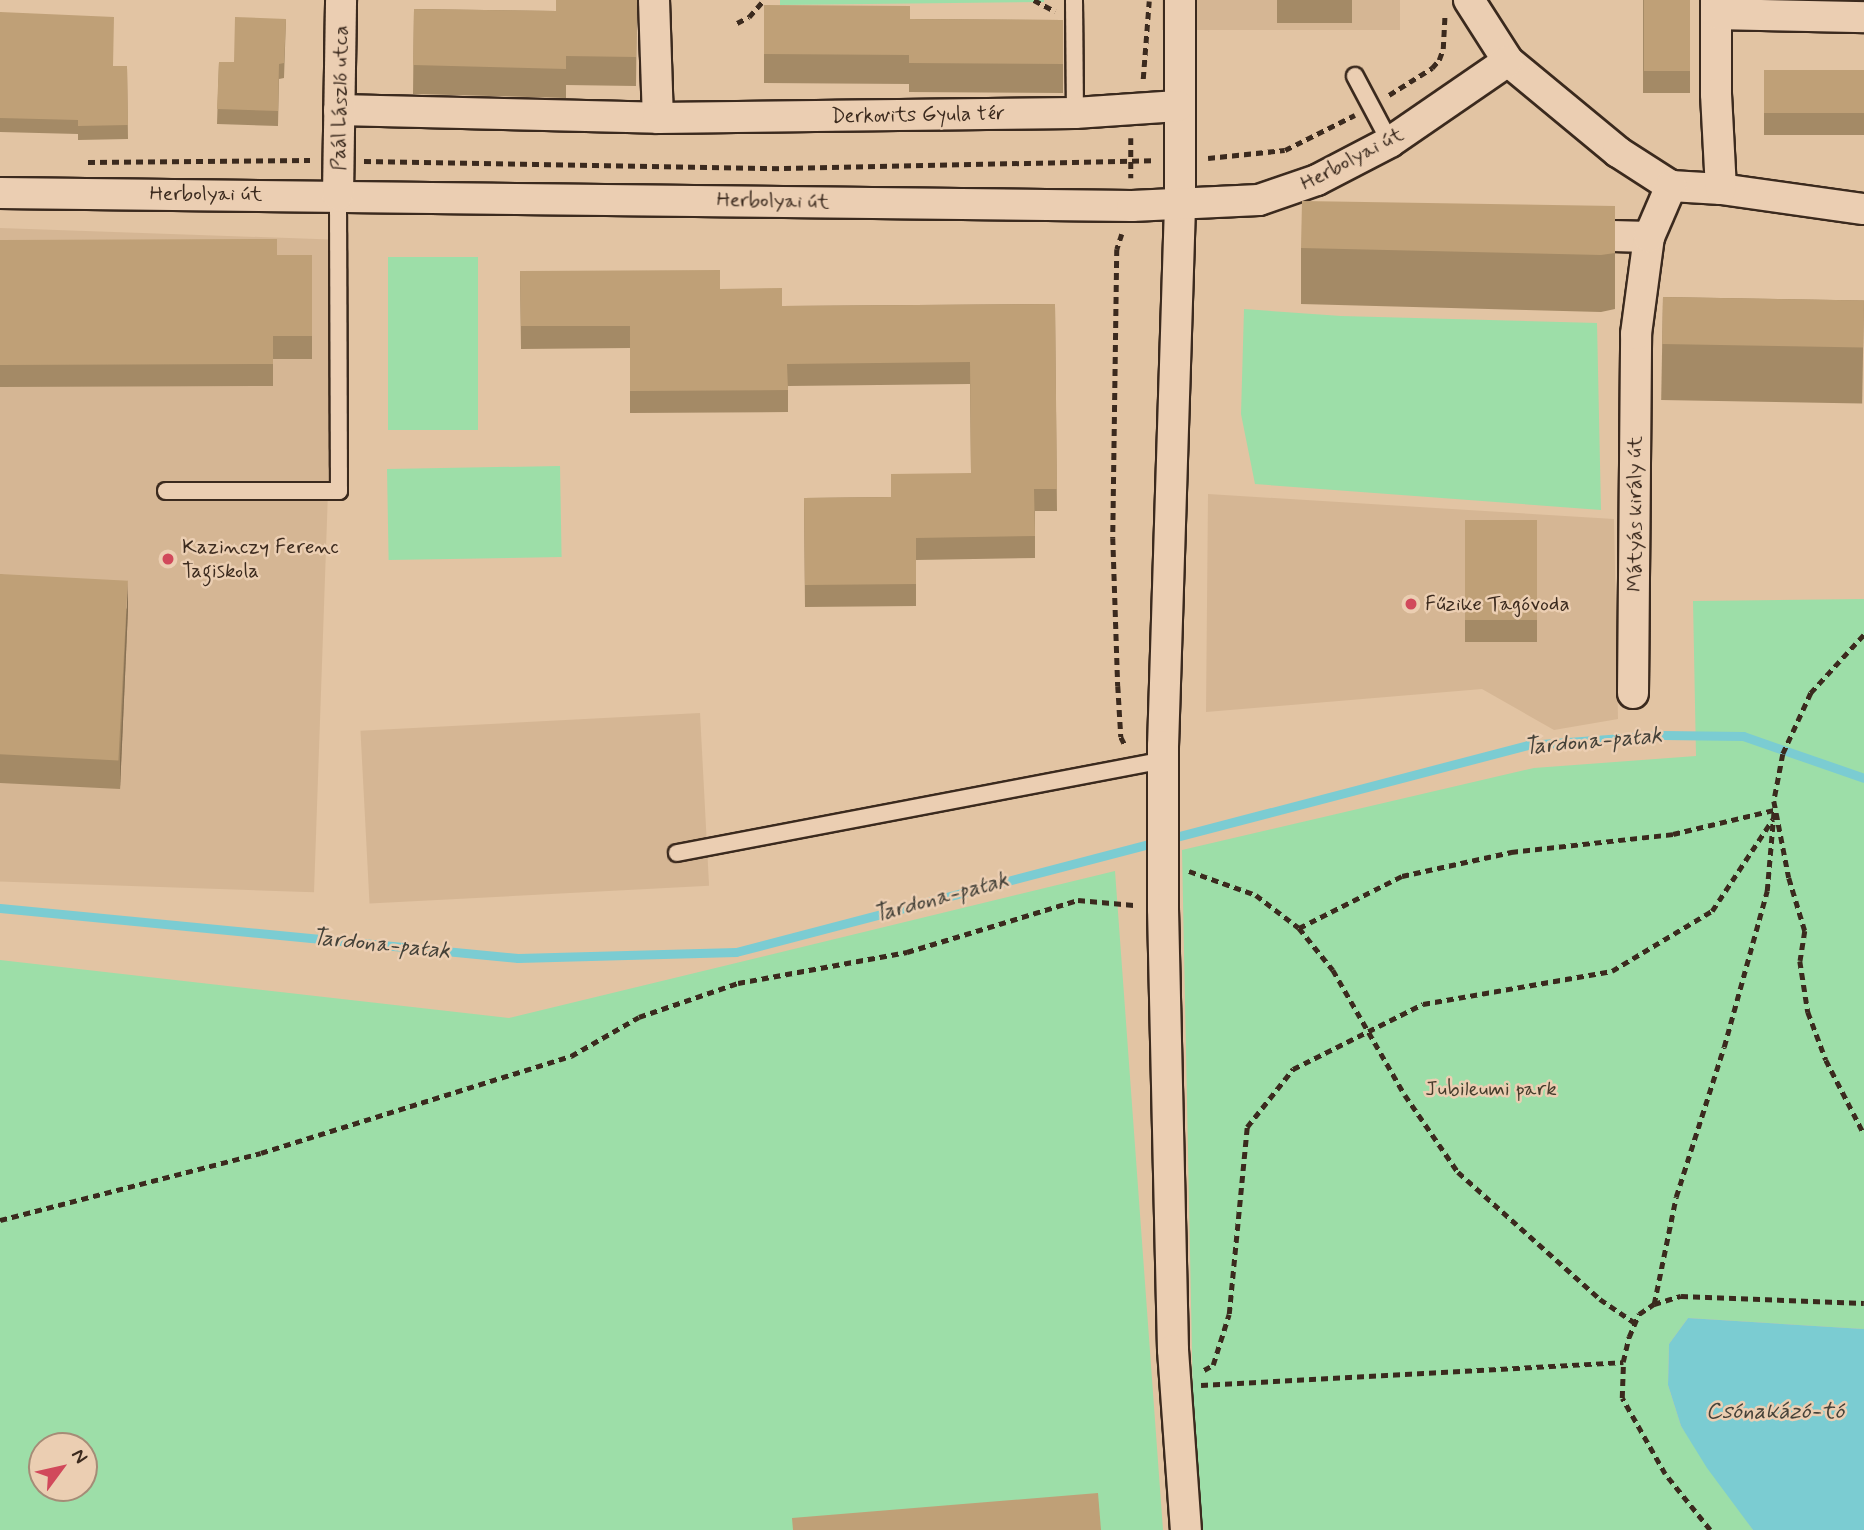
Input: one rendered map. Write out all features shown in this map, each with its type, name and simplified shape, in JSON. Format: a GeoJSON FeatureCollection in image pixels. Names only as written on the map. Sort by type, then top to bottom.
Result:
{"type":"FeatureCollection","features":[{"type":"Feature","properties":{"kind":"street","name":"Paál László utca"},"geometry":{"type":"LineString","coordinates":[[338,195],[341,0]]}},
{"type":"Feature","properties":{"kind":"street"},"geometry":{"type":"LineString","coordinates":[[654,0],[658,118]]}},
{"type":"Feature","properties":{"kind":"street"},"geometry":{"type":"LineString","coordinates":[[1180,0],[1180,206],[1163,760],[1163,909],[1176,1387],[1186,1530]]}},
{"type":"Feature","properties":{"kind":"street"},"geometry":{"type":"LineString","coordinates":[[1460,3],[1508,61],[1618,152],[1671,186],[1721,189],[1864,209]]}},
{"type":"Feature","properties":{"kind":"street"},"geometry":{"type":"LineString","coordinates":[[1721,189],[1716,94],[1717,7],[1864,17]]}},
{"type":"Feature","properties":{"kind":"street","name":"Herbolyai út"},"geometry":{"type":"LineString","coordinates":[[0,193],[1132,206],[1180,206],[1259,200],[1292,191],[1390,142],[1508,61]]}},
{"type":"Feature","properties":{"kind":"street","name":"Derkovits Gyula tér"},"geometry":{"type":"LineString","coordinates":[[339,110],[658,118],[1075,113],[1178,106]]}},
{"type":"Feature","properties":{"kind":"street","name":"Mátyás király út"},"geometry":{"type":"LineString","coordinates":[[1633,693],[1649,334],[1650,237],[1671,186]]}},
{"type":"Feature","properties":{"kind":"street"},"geometry":{"type":"LineString","coordinates":[[1545,234],[1650,237]]}},
{"type":"Feature","properties":{"kind":"lane"},"geometry":{"type":"LineString","coordinates":[[1074,0],[1075,113]]}},
{"type":"Feature","properties":{"kind":"lane"},"geometry":{"type":"LineString","coordinates":[[1355,76],[1390,142]]}},
{"type":"Feature","properties":{"kind":"lane"},"geometry":{"type":"LineString","coordinates":[[166,491],[339,491],[338,195]]}},
{"type":"Feature","properties":{"kind":"lane"},"geometry":{"type":"LineString","coordinates":[[677,853],[1163,760]]}},
{"type":"Feature","properties":{"kind":"path"},"geometry":{"type":"LineString","coordinates":[[737,23],[749,17],[764,0]]}},
{"type":"Feature","properties":{"kind":"path"},"geometry":{"type":"LineString","coordinates":[[1121,737],[1113,538],[1117,249],[1132,206],[1131,109],[1146,73],[1149,0]]}},
{"type":"Feature","properties":{"kind":"path"},"geometry":{"type":"LineString","coordinates":[[81,163],[339,160],[784,168],[1256,155],[1285,150],[1371,106],[1433,68],[1439,60],[1444,41],[1444,19],[1460,3]]}},
{"type":"Feature","properties":{"kind":"path"},"geometry":{"type":"LineString","coordinates":[[1654,1304],[1676,1197],[1724,1047],[1767,891],[1774,801],[1783,754],[1811,693],[1864,635]]}},
{"type":"Feature","properties":{"kind":"path"},"geometry":{"type":"LineString","coordinates":[[1774,801],[1789,878],[1805,931],[1800,961],[1808,1012],[1826,1060],[1864,1134]]}},
{"type":"Feature","properties":{"kind":"path"},"geometry":{"type":"LineString","coordinates":[[1299,928],[1402,876],[1511,852],[1673,834],[1773,810]]}},
{"type":"Feature","properties":{"kind":"path"},"geometry":{"type":"LineString","coordinates":[[1176,1387],[1213,1365],[1229,1314],[1247,1126],[1293,1069],[1423,1004],[1612,971],[1712,911],[1773,819]]}},
{"type":"Feature","properties":{"kind":"path"},"geometry":{"type":"LineString","coordinates":[[1163,847],[1256,895],[1299,928],[1333,970],[1405,1095],[1458,1172],[1589,1290],[1635,1323]]}},
{"type":"Feature","properties":{"kind":"path"},"geometry":{"type":"LineString","coordinates":[[0,1220],[261,1153],[571,1056],[639,1017],[738,983],[907,952],[1078,900],[1163,909]]}},
{"type":"Feature","properties":{"kind":"path"},"geometry":{"type":"LineString","coordinates":[[1710,1530],[1665,1474],[1622,1398],[1623,1362],[1639,1314],[1654,1304],[1681,1296],[1864,1303]]}},
{"type":"Feature","properties":{"kind":"path"},"geometry":{"type":"LineString","coordinates":[[1176,1387],[1623,1362]]}},
{"type":"Feature","properties":{"kind":"shaded area"},"geometry":{"type":"Polygon","coordinates":[[[1162,0],[1400,0],[1400,30],[1162,30],[1162,0]]]}},
{"type":"Feature","properties":{"kind":"shaded area","name":"Kazinczy Ferenc Tagiskola"},"geometry":{"type":"Polygon","coordinates":[[[0,228],[337,240],[314,892],[0,881],[0,228]]]}},
{"type":"Feature","properties":{"kind":"shaded area","name":"Fűzike Tagóvoda"},"geometry":{"type":"Polygon","coordinates":[[[1208,494],[1614,519],[1618,719],[1554,730],[1482,689],[1206,712],[1208,494]]]}},
{"type":"Feature","properties":{"kind":"shaded area"},"geometry":{"type":"Polygon","coordinates":[[[700,713],[709,886],[370,904],[360,731],[700,713]]]}},
{"type":"Feature","properties":{"kind":"green space"},"geometry":{"type":"Polygon","coordinates":[[[780,0],[1044,0],[1044,2],[780,5],[780,0]]]}},
{"type":"Feature","properties":{"kind":"green space"},"geometry":{"type":"Polygon","coordinates":[[[388,257],[478,257],[478,430],[388,430],[388,257]]]}},
{"type":"Feature","properties":{"kind":"green space"},"geometry":{"type":"Polygon","coordinates":[[[1244,309],[1341,316],[1597,323],[1601,510],[1255,484],[1241,414],[1244,309]]]}},
{"type":"Feature","properties":{"kind":"green space"},"geometry":{"type":"Polygon","coordinates":[[[560,466],[562,557],[389,560],[387,469],[560,466]]]}},
{"type":"Feature","properties":{"kind":"green space","name":"Jubileumi park"},"geometry":{"type":"Polygon","coordinates":[[[1864,599],[1864,1329],[1688,1318],[1669,1344],[1668,1385],[1681,1426],[1753,1530],[1202,1530],[1193,1403],[1182,850],[1534,768],[1696,756],[1693,601],[1864,599]]]}},
{"type":"Feature","properties":{"kind":"green space"},"geometry":{"type":"Polygon","coordinates":[[[1115,871],[1163,1530],[0,1530],[0,960],[509,1018],[1115,871]]]}},
{"type":"Feature","properties":{"kind":"water","name":"Csónakázó-tó"},"geometry":{"type":"Polygon","coordinates":[[[1688,1318],[1864,1329],[1864,1530],[1753,1530],[1707,1468],[1681,1426],[1668,1385],[1669,1344],[1688,1318]]]}},
{"type":"Feature","properties":{"kind":"building"},"geometry":{"type":"Polygon","coordinates":[[[556,0],[637,0],[636,57],[566,56],[566,69],[413,65],[414,9],[556,11],[556,0]]]}},
{"type":"Feature","properties":{"kind":"building"},"geometry":{"type":"Polygon","coordinates":[[[1644,0],[1690,0],[1690,71],[1644,71],[1644,0]]]}},
{"type":"Feature","properties":{"kind":"building"},"geometry":{"type":"Polygon","coordinates":[[[764,5],[910,6],[910,19],[1063,20],[1063,64],[909,63],[909,55],[764,54],[764,5]]]}},
{"type":"Feature","properties":{"kind":"building"},"geometry":{"type":"Polygon","coordinates":[[[0,12],[114,17],[113,66],[127,66],[128,125],[78,126],[78,120],[0,118],[0,12]]]}},
{"type":"Feature","properties":{"kind":"building"},"geometry":{"type":"Polygon","coordinates":[[[235,17],[286,19],[284,63],[279,64],[278,111],[217,109],[219,62],[234,62],[235,17]]]}},
{"type":"Feature","properties":{"kind":"building"},"geometry":{"type":"Polygon","coordinates":[[[1764,70],[1864,70],[1864,113],[1764,113],[1764,70]]]}},
{"type":"Feature","properties":{"kind":"building"},"geometry":{"type":"Polygon","coordinates":[[[1302,201],[1615,206],[1615,253],[1601,255],[1301,248],[1302,201]]]}},
{"type":"Feature","properties":{"kind":"building"},"geometry":{"type":"Polygon","coordinates":[[[277,239],[277,255],[312,255],[312,336],[273,336],[273,364],[0,365],[0,240],[277,239]]]}},
{"type":"Feature","properties":{"kind":"building"},"geometry":{"type":"Polygon","coordinates":[[[720,270],[720,289],[782,288],[782,306],[1055,304],[1057,489],[1034,489],[1035,536],[916,538],[916,584],[805,585],[804,498],[891,497],[891,474],[971,473],[970,362],[787,364],[788,390],[630,391],[630,326],[521,326],[520,271],[720,270]]]}},
{"type":"Feature","properties":{"kind":"building"},"geometry":{"type":"Polygon","coordinates":[[[1663,297],[1864,301],[1863,348],[1662,344],[1663,297]]]}},
{"type":"Feature","properties":{"kind":"building"},"geometry":{"type":"Polygon","coordinates":[[[1465,520],[1537,520],[1537,620],[1465,620],[1465,520]]]}},
{"type":"Feature","properties":{"kind":"building"},"geometry":{"type":"Polygon","coordinates":[[[0,574],[128,581],[118,760],[0,754],[0,574]]]}},
{"type":"Feature","properties":{"kind":"building"},"geometry":{"type":"Polygon","coordinates":[[[1098,1493],[1101,1530],[793,1530],[792,1518],[1098,1493]]]}},
{"type":"Feature","properties":{"kind":"waterway","name":"Tardona-patak"},"geometry":{"type":"LineString","coordinates":[[0,908],[518,958],[736,952],[1528,745],[1663,735],[1743,736],[1864,778]]}},
{"type":"Feature","properties":{"kind":"place","name":"Kazinczy Ferenc Tagiskola"},"geometry":{"type":"Point","coordinates":[168,559]}},
{"type":"Feature","properties":{"kind":"place","name":"Fűzike Tagóvoda"},"geometry":{"type":"Point","coordinates":[1411,604]}}]}
